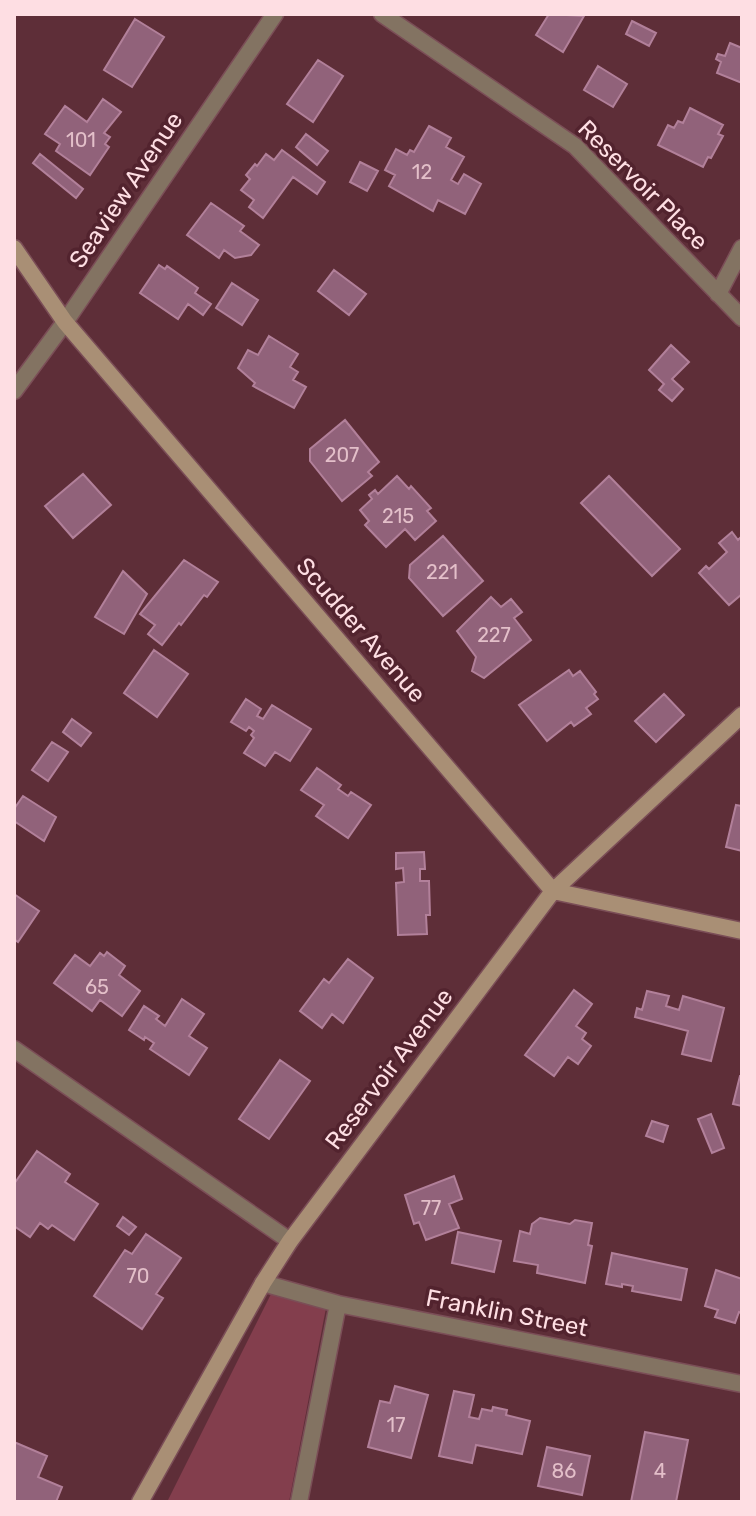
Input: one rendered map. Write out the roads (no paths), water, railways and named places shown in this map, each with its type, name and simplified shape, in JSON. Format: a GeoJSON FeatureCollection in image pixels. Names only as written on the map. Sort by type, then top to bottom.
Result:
{"type":"FeatureCollection","features":[{"type":"Feature","properties":{"kind":"street","name":"Seaview Avenue"},"geometry":{"type":"LineString","coordinates":[[14,391],[65,322],[275,14]]}},
{"type":"Feature","properties":{"kind":"street","name":"Reservoir Place"},"geometry":{"type":"LineString","coordinates":[[382,14],[575,146],[742,318]]}},
{"type":"Feature","properties":{"kind":"street","name":"Scudder Avenue"},"geometry":{"type":"LineString","coordinates":[[14,248],[65,322],[553,891]]}},
{"type":"Feature","properties":{"kind":"street"},"geometry":{"type":"LineString","coordinates":[[718,294],[742,248]]}},
{"type":"Feature","properties":{"kind":"street","name":"Reservoir Avenue"},"geometry":{"type":"LineString","coordinates":[[140,1502],[263,1283],[290,1241],[553,891],[742,715]]}},
{"type":"Feature","properties":{"kind":"street"},"geometry":{"type":"LineString","coordinates":[[553,891],[742,931]]}},
{"type":"Feature","properties":{"kind":"street"},"geometry":{"type":"LineString","coordinates":[[14,1049],[290,1241]]}},
{"type":"Feature","properties":{"kind":"street","name":"Franklin Street"},"geometry":{"type":"LineString","coordinates":[[263,1283],[338,1304],[742,1384]]}},
{"type":"Feature","properties":{"kind":"street"},"geometry":{"type":"LineString","coordinates":[[299,1502],[338,1304]]}}]}
